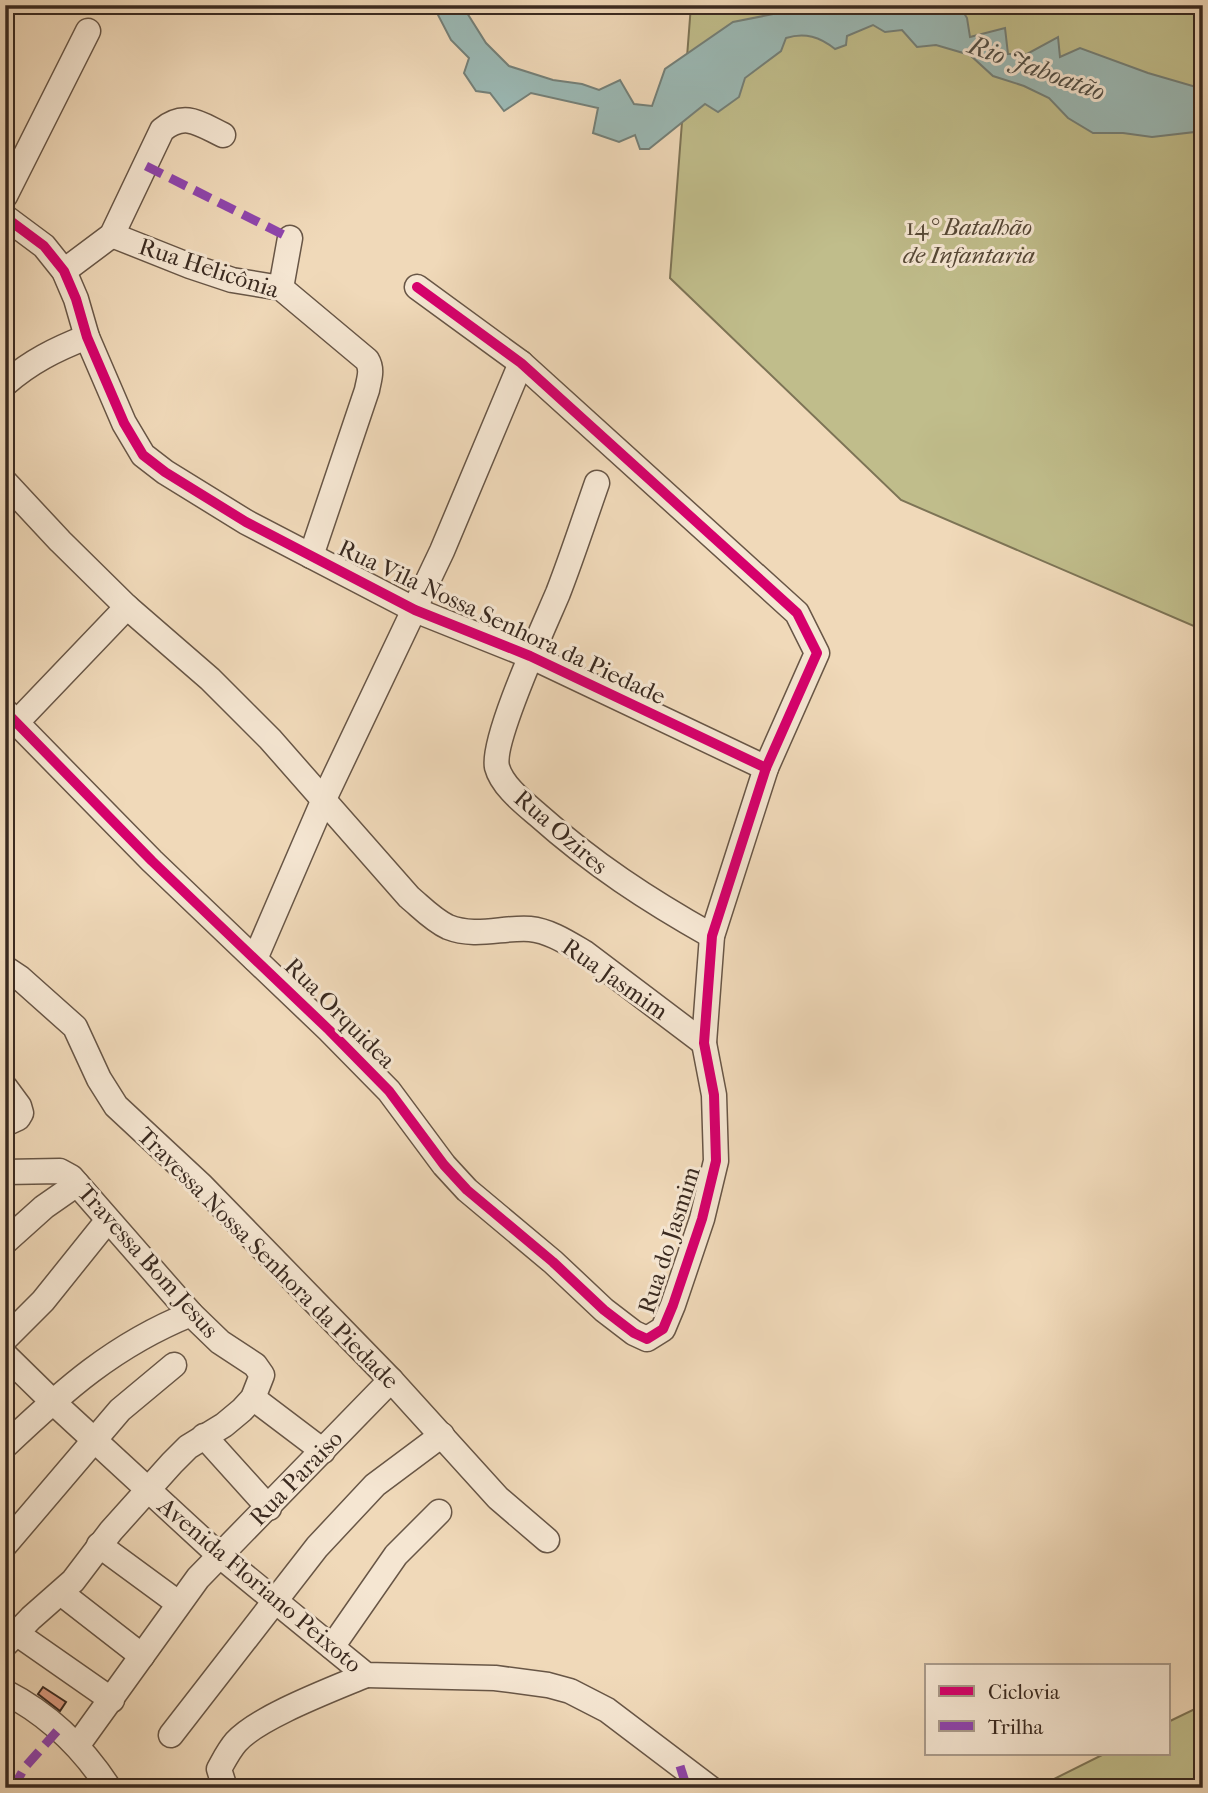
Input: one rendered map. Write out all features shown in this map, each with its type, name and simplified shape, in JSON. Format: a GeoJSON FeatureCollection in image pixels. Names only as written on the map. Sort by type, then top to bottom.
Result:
{"type":"FeatureCollection","features":[{"type":"Feature","properties":{"kind":"street"},"geometry":{"type":"LineString","coordinates":[[5,196],[88,31]]}},
{"type":"Feature","properties":{"kind":"street"},"geometry":{"type":"LineString","coordinates":[[64,271],[112,235],[162,130],[182,119],[223,135]]}},
{"type":"Feature","properties":{"kind":"street","name":"Rua Vila Nossa Senhora da Piedade"},"geometry":{"type":"LineString","coordinates":[[5,217],[44,246],[64,271],[76,299],[87,337],[124,423],[143,455],[198,494],[415,610],[530,656],[766,768]]}},
{"type":"Feature","properties":{"kind":"street","name":"Rua Helicônia"},"geometry":{"type":"LineString","coordinates":[[112,235],[232,280],[281,288],[367,360],[370,366],[367,390],[311,556]]}},
{"type":"Feature","properties":{"kind":"street"},"geometry":{"type":"LineString","coordinates":[[281,288],[290,239]]}},
{"type":"Feature","properties":{"kind":"street"},"geometry":{"type":"LineString","coordinates":[[255,959],[324,799],[415,610],[520,363],[418,287]]}},
{"type":"Feature","properties":{"kind":"street"},"geometry":{"type":"LineString","coordinates":[[5,384],[23,368],[47,354],[87,337]]}},
{"type":"Feature","properties":{"kind":"street","name":"Rua do Jasmim"},"geometry":{"type":"LineString","coordinates":[[520,363],[797,613],[817,653],[766,768],[712,936],[704,1044],[712,1084],[716,1161],[710,1190],[668,1319],[663,1329],[647,1339]]}},
{"type":"Feature","properties":{"kind":"street","name":"Rua Jasmim"},"geometry":{"type":"LineString","coordinates":[[5,482],[127,607],[210,679],[270,739],[409,897],[440,923],[474,933],[532,929],[556,936],[585,953],[704,1044]]}},
{"type":"Feature","properties":{"kind":"street","name":"Rua Ozires"},"geometry":{"type":"LineString","coordinates":[[597,483],[566,571],[530,656],[501,738],[496,765],[502,778],[527,805],[571,845],[615,878],[712,936]]}},
{"type":"Feature","properties":{"kind":"street"},"geometry":{"type":"LineString","coordinates":[[11,716],[127,607]]}},
{"type":"Feature","properties":{"kind":"street","name":"Rua Orquidea"},"geometry":{"type":"LineString","coordinates":[[11,716],[152,861],[389,1091],[444,1166],[467,1190],[553,1262],[612,1318],[647,1339]]}},
{"type":"Feature","properties":{"kind":"street","name":"Travessa Nossa Senhora da Piedade"},"geometry":{"type":"LineString","coordinates":[[5,968],[75,1027],[99,1079],[116,1106],[202,1186],[391,1380],[498,1498],[547,1540]]}},
{"type":"Feature","properties":{"kind":"street"},"geometry":{"type":"LineString","coordinates":[[5,1087],[19,1106],[13,1119]]}},
{"type":"Feature","properties":{"kind":"street"},"geometry":{"type":"LineString","coordinates":[[5,1172],[52,1171],[71,1179],[5,1242]]}},
{"type":"Feature","properties":{"kind":"street","name":"Travessa Bom Jesus"},"geometry":{"type":"LineString","coordinates":[[71,1179],[191,1314],[220,1342],[255,1365],[262,1375],[253,1398]]}},
{"type":"Feature","properties":{"kind":"street"},"geometry":{"type":"LineString","coordinates":[[5,1339],[43,1301],[108,1220]]}},
{"type":"Feature","properties":{"kind":"street"},"geometry":{"type":"LineString","coordinates":[[5,1446],[84,1374],[110,1355],[152,1331],[191,1314]]}},
{"type":"Feature","properties":{"kind":"street","name":"Avenida Floriano Peixoto"},"geometry":{"type":"LineString","coordinates":[[5,1355],[219,1556],[366,1675],[495,1678],[548,1685],[570,1691],[607,1710],[710,1788]]}},
{"type":"Feature","properties":{"kind":"street"},"geometry":{"type":"LineString","coordinates":[[5,1545],[120,1410],[174,1365]]}},
{"type":"Feature","properties":{"kind":"street","name":"Rua Paraiso"},"geometry":{"type":"LineString","coordinates":[[77,1746],[178,1603],[219,1556],[269,1508],[391,1380]]}},
{"type":"Feature","properties":{"kind":"street"},"geometry":{"type":"LineString","coordinates":[[112,1700],[11,1639],[61,1593],[82,1570],[99,1545],[188,1447],[224,1425],[253,1398],[323,1451]]}},
{"type":"Feature","properties":{"kind":"street"},"geometry":{"type":"LineString","coordinates":[[171,1735],[317,1547],[375,1485],[442,1435]]}},
{"type":"Feature","properties":{"kind":"street"},"geometry":{"type":"LineString","coordinates":[[204,1436],[269,1508]]}},
{"type":"Feature","properties":{"kind":"street"},"geometry":{"type":"LineString","coordinates":[[332,1647],[396,1555],[439,1512]]}},
{"type":"Feature","properties":{"kind":"street"},"geometry":{"type":"LineString","coordinates":[[99,1545],[178,1603]]}},
{"type":"Feature","properties":{"kind":"street"},"geometry":{"type":"LineString","coordinates":[[61,1593],[142,1656]]}},
{"type":"Feature","properties":{"kind":"street"},"geometry":{"type":"LineString","coordinates":[[225,1788],[219,1769],[228,1752],[247,1732],[304,1702],[366,1675]]}},
{"type":"Feature","properties":{"kind":"street"},"geometry":{"type":"LineString","coordinates":[[5,1692],[59,1729],[93,1763],[109,1788]]}},
{"type":"Feature","properties":{"kind":"green space","name":"14° Batalhão de Infantaria"},"geometry":{"type":"Polygon","coordinates":[[[691,5],[1203,5],[1203,630],[901,500],[670,278],[691,5]]]}},
{"type":"Feature","properties":{"kind":"green space"},"geometry":{"type":"Polygon","coordinates":[[[1203,1705],[1203,1788],[1036,1788],[1102,1755],[1170,1755],[1170,1721],[1203,1705]]]}},
{"type":"Feature","properties":{"kind":"water","name":"Rio Jaboatão"},"geometry":{"type":"Polygon","coordinates":[[[418,5],[462,5],[486,43],[509,66],[553,80],[582,84],[599,90],[620,80],[634,104],[652,106],[665,69],[733,22],[819,5],[959,5],[967,18],[970,37],[1005,28],[1008,54],[1027,54],[1058,37],[1060,57],[1080,48],[1148,73],[1203,89],[1203,131],[1152,137],[1093,133],[1068,118],[1049,98],[993,76],[970,55],[936,45],[917,47],[902,30],[885,32],[873,25],[847,36],[846,45],[835,49],[812,37],[786,38],[781,51],[745,78],[739,97],[718,112],[705,104],[649,149],[640,149],[635,135],[619,142],[593,133],[598,108],[531,93],[504,111],[490,93],[476,91],[464,73],[469,58],[451,40],[436,11],[418,5]]]}},
{"type":"Feature","properties":{"kind":"building"},"geometry":{"type":"Polygon","coordinates":[[[43,1687],[66,1702],[60,1711],[38,1694],[43,1687]]]}},
{"type":"Feature","properties":{"kind":"marked path"},"geometry":{"type":"LineString","coordinates":[[146,166],[290,238]]}},
{"type":"Feature","properties":{"kind":"marked path"},"geometry":{"type":"LineString","coordinates":[[13,1788],[25,1767],[59,1729]]}},
{"type":"Feature","properties":{"kind":"marked path"},"geometry":{"type":"LineString","coordinates":[[680,1766],[687,1788]]}},
{"type":"Feature","properties":{"kind":"cycle path"},"geometry":{"type":"LineString","coordinates":[[5,217],[44,246],[64,271],[76,299],[87,337],[124,423],[143,455],[165,472],[246,522],[415,610],[530,656],[766,768]]}},
{"type":"Feature","properties":{"kind":"cycle path"},"geometry":{"type":"LineString","coordinates":[[5,711],[152,861],[389,1091],[444,1165],[467,1190],[634,1333],[647,1339],[663,1329],[702,1219],[716,1161],[714,1095],[704,1043],[712,936],[766,768],[817,653],[797,613],[521,363],[417,287]]}}]}
